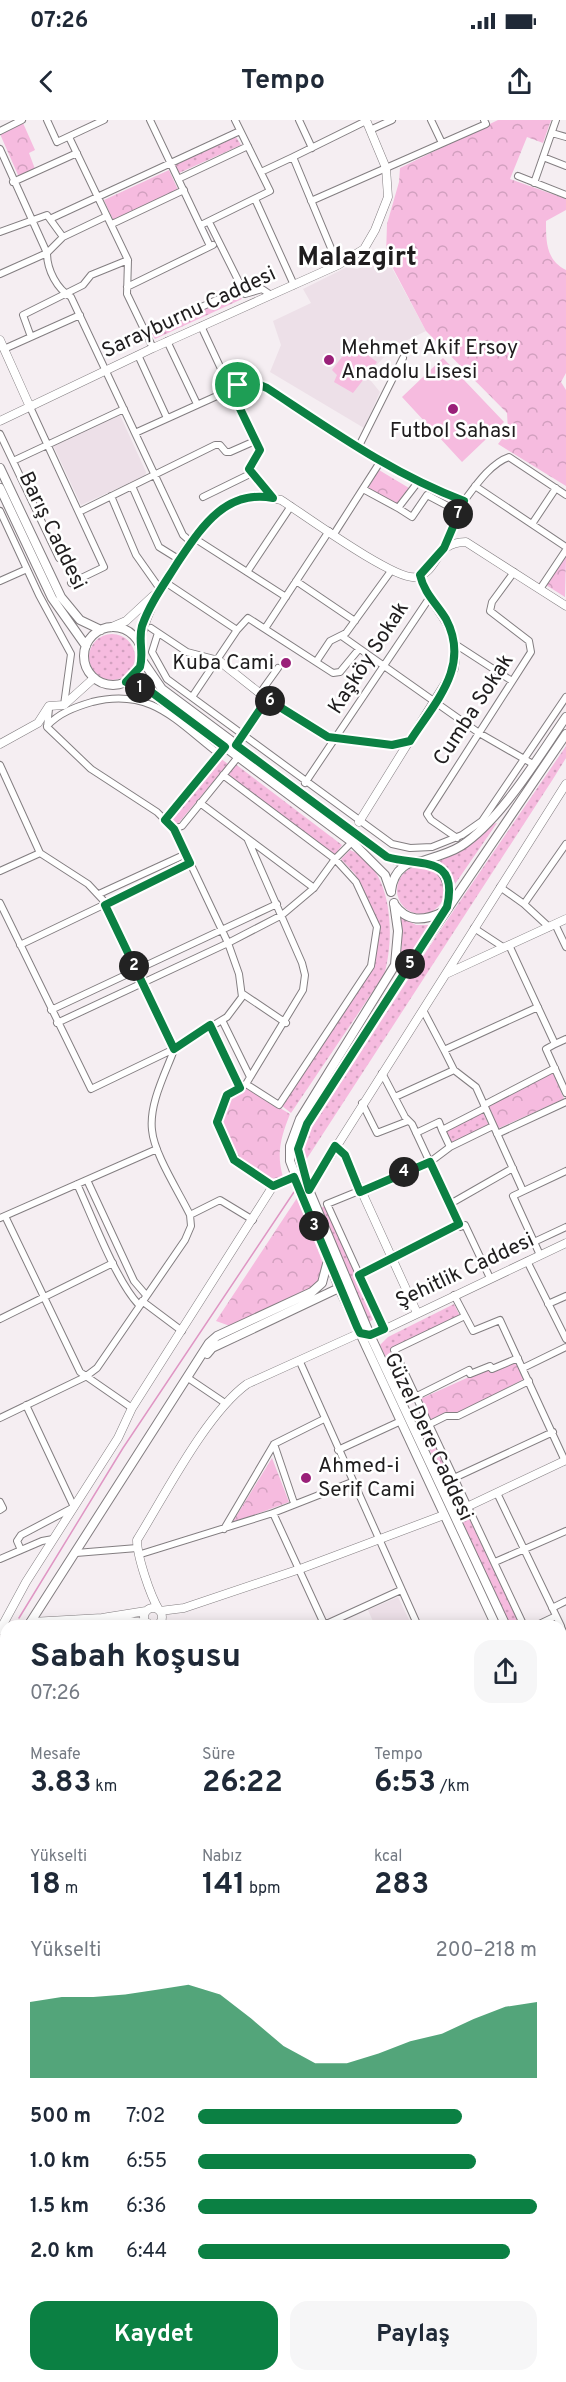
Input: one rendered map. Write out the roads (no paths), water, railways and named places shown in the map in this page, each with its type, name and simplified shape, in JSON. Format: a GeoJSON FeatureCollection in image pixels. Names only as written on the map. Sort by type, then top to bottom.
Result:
{"type":"FeatureCollection","features":[{"type":"Feature","properties":{"kind":"main road","name":"Barış Caddesi"},"geometry":{"type":"LineString","coordinates":[[0,468],[61,597],[80,620],[101,630]]}},
{"type":"Feature","properties":{"kind":"main road","name":"Barış Caddesi"},"geometry":{"type":"LineString","coordinates":[[0,488],[52,598],[86,646]]}},
{"type":"Feature","properties":{"kind":"main road"},"geometry":{"type":"LineString","coordinates":[[142,660],[137,673],[126,682],[109,685],[94,678],[85,663],[86,646],[101,630],[112,627],[129,632],[140,644],[142,660],[162,689],[387,857],[408,864]]}},
{"type":"Feature","properties":{"kind":"main road"},"geometry":{"type":"LineString","coordinates":[[126,682],[150,691],[352,842],[385,875],[394,903],[399,910],[414,919],[423,920],[445,910],[449,887],[447,877],[441,869],[422,861]]}},
{"type":"Feature","properties":{"kind":"main road"},"geometry":{"type":"LineString","coordinates":[[391,892],[395,875],[408,864],[461,846],[488,822],[566,717]]}},
{"type":"Feature","properties":{"kind":"main road","name":"Güzel Dere Caddesi"},"geometry":{"type":"LineString","coordinates":[[493,1620],[449,1514],[378,1332],[309,1190],[299,1155],[304,1130],[445,910],[566,734]]}},
{"type":"Feature","properties":{"kind":"main road","name":"Güzel Dere Caddesi"},"geometry":{"type":"LineString","coordinates":[[394,903],[398,931],[395,964],[293,1132],[290,1161],[294,1177],[339,1288],[401,1421],[503,1620]]}},
{"type":"Feature","properties":{"kind":"main road"},"geometry":{"type":"LineString","coordinates":[[31,1620],[209,1343],[217,1336],[317,1287],[327,1271],[326,1257]]}},
{"type":"Feature","properties":{"kind":"main road"},"geometry":{"type":"LineString","coordinates":[[188,1378],[212,1348],[339,1288]]}},
{"type":"Feature","properties":{"kind":"street"},"geometry":{"type":"LineString","coordinates":[[0,131],[22,120]]}},
{"type":"Feature","properties":{"kind":"street"},"geometry":{"type":"LineString","coordinates":[[47,120],[57,142],[104,120]]}},
{"type":"Feature","properties":{"kind":"street"},"geometry":{"type":"LineString","coordinates":[[150,120],[210,246]]}},
{"type":"Feature","properties":{"kind":"street"},"geometry":{"type":"LineString","coordinates":[[201,225],[270,191],[235,120]]}},
{"type":"Feature","properties":{"kind":"street"},"geometry":{"type":"LineString","coordinates":[[298,120],[312,148]]}},
{"type":"Feature","properties":{"kind":"street"},"geometry":{"type":"LineString","coordinates":[[261,172],[366,120]]}},
{"type":"Feature","properties":{"kind":"street","name":"Sarayburnu Caddesi"},"geometry":{"type":"LineString","coordinates":[[0,421],[167,341],[338,265],[364,249],[375,230],[388,197],[386,168],[366,120]]}},
{"type":"Feature","properties":{"kind":"street"},"geometry":{"type":"LineString","coordinates":[[431,120],[442,143]]}},
{"type":"Feature","properties":{"kind":"street"},"geometry":{"type":"LineString","coordinates":[[311,201],[486,123],[484,120]]}},
{"type":"Feature","properties":{"kind":"street"},"geometry":{"type":"LineString","coordinates":[[534,183],[556,120]]}},
{"type":"Feature","properties":{"kind":"street"},"geometry":{"type":"LineString","coordinates":[[370,130],[388,121]]}},
{"type":"Feature","properties":{"kind":"street"},"geometry":{"type":"LineString","coordinates":[[52,218],[240,131]]}},
{"type":"Feature","properties":{"kind":"street"},"geometry":{"type":"LineString","coordinates":[[552,133],[566,138]]}},
{"type":"Feature","properties":{"kind":"street"},"geometry":{"type":"LineString","coordinates":[[69,136],[128,260],[127,294],[153,348]]}},
{"type":"Feature","properties":{"kind":"street"},"geometry":{"type":"LineString","coordinates":[[178,179],[248,146]]}},
{"type":"Feature","properties":{"kind":"street"},"geometry":{"type":"LineString","coordinates":[[0,149],[47,253],[47,261],[60,291],[71,297],[183,535],[286,597]]}},
{"type":"Feature","properties":{"kind":"street"},"geometry":{"type":"LineString","coordinates":[[13,182],[77,153]]}},
{"type":"Feature","properties":{"kind":"street"},"geometry":{"type":"LineString","coordinates":[[543,157],[566,166]]}},
{"type":"Feature","properties":{"kind":"street"},"geometry":{"type":"LineString","coordinates":[[293,158],[338,265]]}},
{"type":"Feature","properties":{"kind":"street"},"geometry":{"type":"LineString","coordinates":[[518,176],[566,195]]}},
{"type":"Feature","properties":{"kind":"street"},"geometry":{"type":"LineString","coordinates":[[112,224],[184,190]]}},
{"type":"Feature","properties":{"kind":"street"},"geometry":{"type":"LineString","coordinates":[[255,199],[294,285]]}},
{"type":"Feature","properties":{"kind":"street"},"geometry":{"type":"LineString","coordinates":[[0,232],[30,219],[48,215],[63,237]]}},
{"type":"Feature","properties":{"kind":"street"},"geometry":{"type":"LineString","coordinates":[[0,274],[47,253],[63,237],[107,216]]}},
{"type":"Feature","properties":{"kind":"street"},"geometry":{"type":"LineString","coordinates":[[209,222],[245,294],[262,289],[271,295]]}},
{"type":"Feature","properties":{"kind":"street"},"geometry":{"type":"LineString","coordinates":[[127,287],[219,243]]}},
{"type":"Feature","properties":{"kind":"street"},"geometry":{"type":"LineString","coordinates":[[31,337],[23,315],[83,285],[91,275],[128,260]]}},
{"type":"Feature","properties":{"kind":"street"},"geometry":{"type":"LineString","coordinates":[[146,333],[242,288]]}},
{"type":"Feature","properties":{"kind":"street"},"geometry":{"type":"LineString","coordinates":[[4,349],[80,315]]}},
{"type":"Feature","properties":{"kind":"street"},"geometry":{"type":"LineString","coordinates":[[201,326],[260,450],[249,469],[273,498]]}},
{"type":"Feature","properties":{"kind":"street"},"geometry":{"type":"LineString","coordinates":[[0,340],[104,567],[71,583]]}},
{"type":"Feature","properties":{"kind":"street"},"geometry":{"type":"LineString","coordinates":[[167,341],[197,404]]}},
{"type":"Feature","properties":{"kind":"street"},"geometry":{"type":"LineString","coordinates":[[138,355],[167,418]]}},
{"type":"Feature","properties":{"kind":"street"},"geometry":{"type":"LineString","coordinates":[[358,448],[403,358]]}},
{"type":"Feature","properties":{"kind":"street"},"geometry":{"type":"LineString","coordinates":[[135,433],[230,388],[250,381],[256,382],[380,462],[418,482],[464,501]]}},
{"type":"Feature","properties":{"kind":"street"},"geometry":{"type":"LineString","coordinates":[[13,461],[124,409]]}},
{"type":"Feature","properties":{"kind":"street"},"geometry":{"type":"LineString","coordinates":[[0,434],[59,558]]}},
{"type":"Feature","properties":{"kind":"street"},"geometry":{"type":"LineString","coordinates":[[79,512],[215,445],[220,445],[226,452],[230,452],[255,441]]}},
{"type":"Feature","properties":{"kind":"street"},"geometry":{"type":"LineString","coordinates":[[140,644],[141,628],[163,585],[193,540],[212,515],[239,499],[260,496],[273,498],[291,506],[391,571],[410,577],[420,575],[444,548],[464,501],[475,486],[502,460],[509,457],[566,495]]}},
{"type":"Feature","properties":{"kind":"street"},"geometry":{"type":"LineString","coordinates":[[266,627],[380,462]]}},
{"type":"Feature","properties":{"kind":"street"},"geometry":{"type":"LineString","coordinates":[[203,496],[252,473]]}},
{"type":"Feature","properties":{"kind":"street"},"geometry":{"type":"LineString","coordinates":[[398,508],[418,482]]}},
{"type":"Feature","properties":{"kind":"street"},"geometry":{"type":"LineString","coordinates":[[132,486],[159,547],[180,560]]}},
{"type":"Feature","properties":{"kind":"street"},"geometry":{"type":"LineString","coordinates":[[475,486],[566,549],[540,589]]}},
{"type":"Feature","properties":{"kind":"street"},"geometry":{"type":"LineString","coordinates":[[532,525],[556,488]]}},
{"type":"Feature","properties":{"kind":"street"},"geometry":{"type":"LineString","coordinates":[[363,489],[412,517],[427,495],[459,512]]}},
{"type":"Feature","properties":{"kind":"street"},"geometry":{"type":"LineString","coordinates":[[111,496],[136,555],[163,585],[237,630]]}},
{"type":"Feature","properties":{"kind":"street"},"geometry":{"type":"LineString","coordinates":[[247,572],[291,506]]}},
{"type":"Feature","properties":{"kind":"street"},"geometry":{"type":"LineString","coordinates":[[0,511],[71,654],[64,705]]}},
{"type":"Feature","properties":{"kind":"street"},"geometry":{"type":"LineString","coordinates":[[444,548],[455,542],[466,542],[566,606]]}},
{"type":"Feature","properties":{"kind":"street"},"geometry":{"type":"LineString","coordinates":[[0,581],[27,569]]}},
{"type":"Feature","properties":{"kind":"street"},"geometry":{"type":"LineString","coordinates":[[316,662],[330,641],[343,636],[391,571]]}},
{"type":"Feature","properties":{"kind":"street","name":"Cumba Sokak"},"geometry":{"type":"LineString","coordinates":[[457,838],[431,820],[427,814],[531,652],[531,646],[494,615],[490,606],[514,572]]}},
{"type":"Feature","properties":{"kind":"street"},"geometry":{"type":"LineString","coordinates":[[359,822],[454,669],[455,644],[446,620],[430,597],[420,575]]}},
{"type":"Feature","properties":{"kind":"street"},"geometry":{"type":"LineString","coordinates":[[296,581],[355,621]]}},
{"type":"Feature","properties":{"kind":"street"},"geometry":{"type":"LineString","coordinates":[[112,627],[126,621],[163,585]]}},
{"type":"Feature","properties":{"kind":"street","name":"Kaşköy Sokak"},"geometry":{"type":"LineString","coordinates":[[305,783],[430,597]]}},
{"type":"Feature","properties":{"kind":"street"},"geometry":{"type":"LineString","coordinates":[[192,697],[237,630],[249,618],[266,627],[316,662],[338,673],[359,649]]}},
{"type":"Feature","properties":{"kind":"street"},"geometry":{"type":"LineString","coordinates":[[151,628],[187,652],[218,660],[267,699],[328,737],[392,745],[410,741]]}},
{"type":"Feature","properties":{"kind":"street"},"geometry":{"type":"LineString","coordinates":[[158,633],[152,652],[167,679],[359,822],[392,844],[410,848],[432,847],[457,838],[482,821],[566,697]]}},
{"type":"Feature","properties":{"kind":"street"},"geometry":{"type":"LineString","coordinates":[[343,636],[479,733],[533,764]]}},
{"type":"Feature","properties":{"kind":"street"},"geometry":{"type":"LineString","coordinates":[[455,644],[512,681]]}},
{"type":"Feature","properties":{"kind":"street"},"geometry":{"type":"LineString","coordinates":[[260,693],[278,668]]}},
{"type":"Feature","properties":{"kind":"street"},"geometry":{"type":"LineString","coordinates":[[49,706],[64,705],[94,678]]}},
{"type":"Feature","properties":{"kind":"street"},"geometry":{"type":"LineString","coordinates":[[47,727],[54,719],[75,706],[105,699],[130,698],[148,702],[167,713],[219,754]]}},
{"type":"Feature","properties":{"kind":"street"},"geometry":{"type":"LineString","coordinates":[[236,745],[267,699]]}},
{"type":"Feature","properties":{"kind":"street"},"geometry":{"type":"LineString","coordinates":[[47,727],[49,706]]}},
{"type":"Feature","properties":{"kind":"street"},"geometry":{"type":"LineString","coordinates":[[0,744],[38,723],[49,706]]}},
{"type":"Feature","properties":{"kind":"street"},"geometry":{"type":"LineString","coordinates":[[0,903],[91,1089],[174,1049],[210,1025],[222,1020],[232,1011],[243,994],[239,974],[228,943],[174,829],[157,812],[91,769],[47,727]]}},
{"type":"Feature","properties":{"kind":"street"},"geometry":{"type":"LineString","coordinates":[[165,820],[225,747]]}},
{"type":"Feature","properties":{"kind":"street"},"geometry":{"type":"LineString","coordinates":[[174,829],[182,825],[238,757]]}},
{"type":"Feature","properties":{"kind":"street"},"geometry":{"type":"LineString","coordinates":[[0,765],[40,853],[67,869],[99,894],[174,1049],[153,1110],[152,1130],[158,1149],[190,1215],[191,1226],[184,1240],[97,1368],[85,1377],[0,1418]]}},
{"type":"Feature","properties":{"kind":"street"},"geometry":{"type":"LineString","coordinates":[[210,1025],[243,1086],[279,1106],[370,966],[377,927],[356,882],[335,859],[223,775]]}},
{"type":"Feature","properties":{"kind":"street"},"geometry":{"type":"LineString","coordinates":[[309,1190],[566,784]]}},
{"type":"Feature","properties":{"kind":"street"},"geometry":{"type":"LineString","coordinates":[[200,803],[248,840],[261,846],[314,888]]}},
{"type":"Feature","properties":{"kind":"street"},"geometry":{"type":"LineString","coordinates":[[248,840],[282,915],[305,975],[303,990],[286,1023],[243,1086],[227,1095],[217,1122],[234,1160],[273,1186]]}},
{"type":"Feature","properties":{"kind":"street"},"geometry":{"type":"LineString","coordinates":[[57,1023],[228,943],[282,915],[314,888],[335,859],[352,842]]}},
{"type":"Feature","properties":{"kind":"street"},"geometry":{"type":"LineString","coordinates":[[524,904],[566,844]]}},
{"type":"Feature","properties":{"kind":"street"},"geometry":{"type":"LineString","coordinates":[[0,871],[40,853]]}},
{"type":"Feature","properties":{"kind":"street"},"geometry":{"type":"LineString","coordinates":[[99,894],[186,855]]}},
{"type":"Feature","properties":{"kind":"street"},"geometry":{"type":"LineString","coordinates":[[20,945],[190,863]]}},
{"type":"Feature","properties":{"kind":"street"},"geometry":{"type":"LineString","coordinates":[[500,887],[552,925],[566,947]]}},
{"type":"Feature","properties":{"kind":"street"},"geometry":{"type":"LineString","coordinates":[[51,1010],[277,904]]}},
{"type":"Feature","properties":{"kind":"street"},"geometry":{"type":"LineString","coordinates":[[445,975],[566,919]]}},
{"type":"Feature","properties":{"kind":"street"},"geometry":{"type":"LineString","coordinates":[[474,928],[506,946],[555,1044]]}},
{"type":"Feature","properties":{"kind":"street"},"geometry":{"type":"LineString","coordinates":[[243,994],[286,1023]]}},
{"type":"Feature","properties":{"kind":"street"},"geometry":{"type":"LineString","coordinates":[[444,1050],[538,1007]]}},
{"type":"Feature","properties":{"kind":"street"},"geometry":{"type":"LineString","coordinates":[[423,1010],[454,1070],[476,1087],[524,1191]]}},
{"type":"Feature","properties":{"kind":"street"},"geometry":{"type":"LineString","coordinates":[[222,1020],[250,1077]]}},
{"type":"Feature","properties":{"kind":"street"},"geometry":{"type":"LineString","coordinates":[[566,1039],[546,1049],[566,1093]]}},
{"type":"Feature","properties":{"kind":"street"},"geometry":{"type":"LineString","coordinates":[[442,1130],[555,1068]]}},
{"type":"Feature","properties":{"kind":"street"},"geometry":{"type":"LineString","coordinates":[[395,1097],[454,1070]]}},
{"type":"Feature","properties":{"kind":"street"},"geometry":{"type":"LineString","coordinates":[[558,1076],[566,1072]]}},
{"type":"Feature","properties":{"kind":"street"},"geometry":{"type":"LineString","coordinates":[[382,1073],[416,1133],[460,1227],[465,1226],[490,1278]]}},
{"type":"Feature","properties":{"kind":"street"},"geometry":{"type":"LineString","coordinates":[[497,1134],[566,1102]]}},
{"type":"Feature","properties":{"kind":"street"},"geometry":{"type":"LineString","coordinates":[[362,1103],[377,1133],[408,1121]]}},
{"type":"Feature","properties":{"kind":"street"},"geometry":{"type":"LineString","coordinates":[[416,1133],[439,1122],[450,1147]]}},
{"type":"Feature","properties":{"kind":"street"},"geometry":{"type":"LineString","coordinates":[[160,1618],[137,1540],[225,1402],[247,1384],[360,1333],[378,1332],[359,1275],[327,1204],[430,1162],[450,1147],[493,1126]]}},
{"type":"Feature","properties":{"kind":"street"},"geometry":{"type":"LineString","coordinates":[[335,1146],[345,1155],[417,1313]]}},
{"type":"Feature","properties":{"kind":"street"},"geometry":{"type":"LineString","coordinates":[[132,1408],[85,1377],[74,1363],[2,1217],[158,1149]]}},
{"type":"Feature","properties":{"kind":"street"},"geometry":{"type":"LineString","coordinates":[[450,1204],[513,1168]]}},
{"type":"Feature","properties":{"kind":"street"},"geometry":{"type":"LineString","coordinates":[[540,1255],[513,1196],[566,1171]]}},
{"type":"Feature","properties":{"kind":"street"},"geometry":{"type":"LineString","coordinates":[[7,1620],[53,1539],[122,1431],[132,1408],[273,1186],[294,1177]]}},
{"type":"Feature","properties":{"kind":"street"},"geometry":{"type":"LineString","coordinates":[[87,1180],[134,1281],[146,1295]]}},
{"type":"Feature","properties":{"kind":"street"},"geometry":{"type":"LineString","coordinates":[[77,1184],[113,1263],[133,1298],[182,1331]]}},
{"type":"Feature","properties":{"kind":"street"},"geometry":{"type":"LineString","coordinates":[[190,1215],[220,1200],[253,1220]]}},
{"type":"Feature","properties":{"kind":"street"},"geometry":{"type":"LineString","coordinates":[[359,1275],[459,1224]]}},
{"type":"Feature","properties":{"kind":"street"},"geometry":{"type":"LineString","coordinates":[[534,1242],[566,1227]]}},
{"type":"Feature","properties":{"kind":"street","name":"Şehitlik Caddesi"},"geometry":{"type":"LineString","coordinates":[[378,1332],[566,1243]]}},
{"type":"Feature","properties":{"kind":"street"},"geometry":{"type":"LineString","coordinates":[[527,1261],[566,1339]]}},
{"type":"Feature","properties":{"kind":"street"},"geometry":{"type":"LineString","coordinates":[[0,1319],[113,1263]]}},
{"type":"Feature","properties":{"kind":"street"},"geometry":{"type":"LineString","coordinates":[[160,1618],[468,1507],[566,1460],[500,1320],[473,1331],[454,1295]]}},
{"type":"Feature","properties":{"kind":"street"},"geometry":{"type":"LineString","coordinates":[[549,1304],[566,1296]]}},
{"type":"Feature","properties":{"kind":"street"},"geometry":{"type":"LineString","coordinates":[[465,1316],[394,1350],[521,1620]]}},
{"type":"Feature","properties":{"kind":"street"},"geometry":{"type":"LineString","coordinates":[[523,1368],[566,1347]]}},
{"type":"Feature","properties":{"kind":"street"},"geometry":{"type":"LineString","coordinates":[[415,1397],[469,1370],[470,1374],[490,1366],[492,1369],[518,1358]]}},
{"type":"Feature","properties":{"kind":"street"},"geometry":{"type":"LineString","coordinates":[[300,1362],[415,1620]]}},
{"type":"Feature","properties":{"kind":"street"},"geometry":{"type":"LineString","coordinates":[[188,1378],[225,1402]]}},
{"type":"Feature","properties":{"kind":"street"},"geometry":{"type":"LineString","coordinates":[[428,1425],[446,1416],[458,1416],[529,1381]]}},
{"type":"Feature","properties":{"kind":"street"},"geometry":{"type":"LineString","coordinates":[[26,1405],[74,1507]]}},
{"type":"Feature","properties":{"kind":"street"},"geometry":{"type":"LineString","coordinates":[[224,1529],[274,1444],[324,1419]]}},
{"type":"Feature","properties":{"kind":"street"},"geometry":{"type":"LineString","coordinates":[[338,1450],[401,1421]]}},
{"type":"Feature","properties":{"kind":"street"},"geometry":{"type":"LineString","coordinates":[[454,1478],[553,1432]]}},
{"type":"Feature","properties":{"kind":"street"},"geometry":{"type":"LineString","coordinates":[[274,1444],[294,1503]]}},
{"type":"Feature","properties":{"kind":"street"},"geometry":{"type":"LineString","coordinates":[[76,1553],[139,1551],[224,1529],[273,1513],[352,1482]]}},
{"type":"Feature","properties":{"kind":"street"},"geometry":{"type":"LineString","coordinates":[[497,1493],[558,1620]]}},
{"type":"Feature","properties":{"kind":"street"},"geometry":{"type":"LineString","coordinates":[[0,1502],[3,1509],[0,1510]]}},
{"type":"Feature","properties":{"kind":"street"},"geometry":{"type":"LineString","coordinates":[[21,1550],[17,1541],[21,1535],[74,1507]]}},
{"type":"Feature","properties":{"kind":"street"},"geometry":{"type":"LineString","coordinates":[[273,1513],[321,1620]]}},
{"type":"Feature","properties":{"kind":"street"},"geometry":{"type":"LineString","coordinates":[[495,1562],[566,1532]]}},
{"type":"Feature","properties":{"kind":"street"},"geometry":{"type":"LineString","coordinates":[[0,1559],[53,1539]]}},
{"type":"Feature","properties":{"kind":"street"},"geometry":{"type":"LineString","coordinates":[[146,1620],[149,1586]]}},
{"type":"Feature","properties":{"kind":"street"},"geometry":{"type":"LineString","coordinates":[[337,1620],[401,1590]]}},
{"type":"Feature","properties":{"kind":"street"},"geometry":{"type":"LineString","coordinates":[[552,1608],[566,1601]]}},
{"type":"Feature","properties":{"kind":"street"},"geometry":{"type":"LineString","coordinates":[[81,1620],[147,1610],[160,1618]]}},
{"type":"Feature","properties":{"kind":"street"},"geometry":{"type":"LineString","coordinates":[[548,1620],[556,1616]]}},
{"type":"Feature","properties":{"kind":"waterway"},"geometry":{"type":"LineString","coordinates":[[19,1618],[123,1448],[294,1192]]}},
{"type":"Feature","properties":{"kind":"place","name":"Mehmet Akif Ersoy Anadolu Lisesi"},"geometry":{"type":"Point","coordinates":[329,360]}},
{"type":"Feature","properties":{"kind":"place","name":"Futbol Sahası"},"geometry":{"type":"Point","coordinates":[453,409]}},
{"type":"Feature","properties":{"kind":"place","name":"Kuba Cami"},"geometry":{"type":"Point","coordinates":[286,663]}},
{"type":"Feature","properties":{"kind":"place","name":"Ahmed-i Serif Cami"},"geometry":{"type":"Point","coordinates":[306,1478]}},
{"type":"Feature","properties":{"kind":"district","name":"Malazgirt"},"geometry":{"type":"Point","coordinates":[357,258]}}]}
